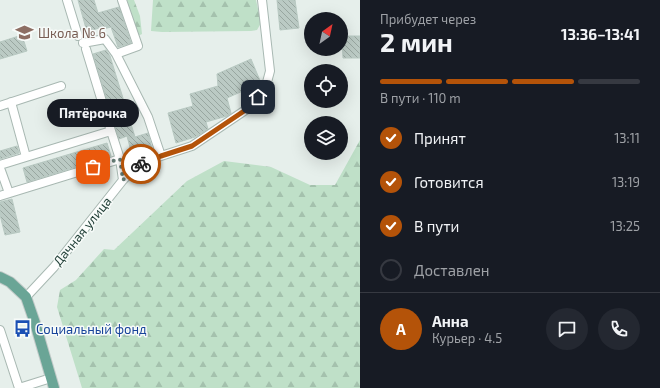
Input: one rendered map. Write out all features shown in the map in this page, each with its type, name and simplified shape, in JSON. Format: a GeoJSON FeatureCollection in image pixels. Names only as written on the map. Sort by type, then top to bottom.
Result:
{"type":"FeatureCollection","features":[{"type":"Feature","properties":{"kind":"main road"},"geometry":{"type":"LineString","coordinates":[[0,277],[10,282],[26,297],[54,388]]}},
{"type":"Feature","properties":{"kind":"street"},"geometry":{"type":"LineString","coordinates":[[67,0],[83,43],[120,159],[123,180]]}},
{"type":"Feature","properties":{"kind":"street"},"geometry":{"type":"LineString","coordinates":[[116,54],[138,46],[122,0]]}},
{"type":"Feature","properties":{"kind":"street","name":"Дачная улица"},"geometry":{"type":"LineString","coordinates":[[26,297],[46,276],[123,180],[137,166],[192,146],[227,124],[250,107],[266,86],[270,71],[262,0]]}},
{"type":"Feature","properties":{"kind":"street"},"geometry":{"type":"LineString","coordinates":[[83,43],[105,39],[116,54],[148,117],[161,156]]}},
{"type":"Feature","properties":{"kind":"street"},"geometry":{"type":"LineString","coordinates":[[0,106],[61,86]]}},
{"type":"Feature","properties":{"kind":"street"},"geometry":{"type":"LineString","coordinates":[[11,102],[26,156]]}},
{"type":"Feature","properties":{"kind":"street"},"geometry":{"type":"LineString","coordinates":[[9,193],[0,167],[26,156],[111,131]]}},
{"type":"Feature","properties":{"kind":"street"},"geometry":{"type":"LineString","coordinates":[[0,196],[120,159]]}},
{"type":"Feature","properties":{"kind":"street"},"geometry":{"type":"LineString","coordinates":[[0,330],[19,388],[51,378]]}},
{"type":"Feature","properties":{"kind":"green space"},"geometry":{"type":"Polygon","coordinates":[[[127,0],[134,0],[140,16],[142,34],[138,36],[127,0]]]}},
{"type":"Feature","properties":{"kind":"green space"},"geometry":{"type":"Polygon","coordinates":[[[153,0],[256,0],[261,23],[257,30],[251,31],[151,31],[153,0]]]}},
{"type":"Feature","properties":{"kind":"green space"},"geometry":{"type":"Polygon","coordinates":[[[360,140],[360,388],[82,388],[57,307],[60,290],[76,280],[104,249],[114,250],[187,181],[224,161],[271,167],[310,185],[335,185],[360,140]]]}},
{"type":"Feature","properties":{"kind":"building"},"geometry":{"type":"Polygon","coordinates":[[[78,0],[94,0],[98,13],[119,7],[131,43],[118,47],[111,27],[103,29],[102,27],[87,32],[78,0]]]}},
{"type":"Feature","properties":{"kind":"building"},"geometry":{"type":"Polygon","coordinates":[[[277,0],[295,0],[299,28],[280,30],[277,0]]]}},
{"type":"Feature","properties":{"kind":"building"},"geometry":{"type":"Polygon","coordinates":[[[22,35],[27,51],[0,59],[0,42],[22,35]]]}},
{"type":"Feature","properties":{"kind":"building"},"geometry":{"type":"Polygon","coordinates":[[[348,36],[360,36],[360,58],[343,58],[343,56],[348,56],[348,36]]]}},
{"type":"Feature","properties":{"kind":"building"},"geometry":{"type":"Polygon","coordinates":[[[106,50],[110,56],[135,137],[148,133],[152,149],[132,155],[127,136],[119,139],[93,54],[106,50]]]}},
{"type":"Feature","properties":{"kind":"building"},"geometry":{"type":"Polygon","coordinates":[[[251,59],[261,83],[227,98],[231,113],[227,116],[206,122],[208,129],[195,137],[176,143],[168,113],[193,106],[190,94],[218,86],[217,74],[251,59]]]}},
{"type":"Feature","properties":{"kind":"building"},"geometry":{"type":"Polygon","coordinates":[[[107,143],[111,156],[27,182],[23,168],[107,143]]]}},
{"type":"Feature","properties":{"kind":"building"},"geometry":{"type":"Polygon","coordinates":[[[17,146],[19,153],[0,159],[0,151],[17,146]]]}},
{"type":"Feature","properties":{"kind":"building"},"geometry":{"type":"Polygon","coordinates":[[[12,199],[20,232],[5,235],[0,215],[0,202],[12,199]]]}},
{"type":"Feature","properties":{"kind":"way so far"},"geometry":{"type":"LineString","coordinates":[[93,167],[120,159],[123,180],[141,164]]}},
{"type":"Feature","properties":{"kind":"place","name":"Школа № 6"},"geometry":{"type":"Point","coordinates":[25,33]}},
{"type":"Feature","properties":{"kind":"place","name":"Пятёрочка"},"geometry":{"type":"Point","coordinates":[93,167]}},
{"type":"Feature","properties":{"kind":"place","name":"Социальный фонд"},"geometry":{"type":"Point","coordinates":[23,329]}},
{"type":"Feature","properties":{"kind":"route"},"geometry":{"type":"LineString","coordinates":[[141,164],[192,146],[227,124],[250,107],[258,97]]}}]}
